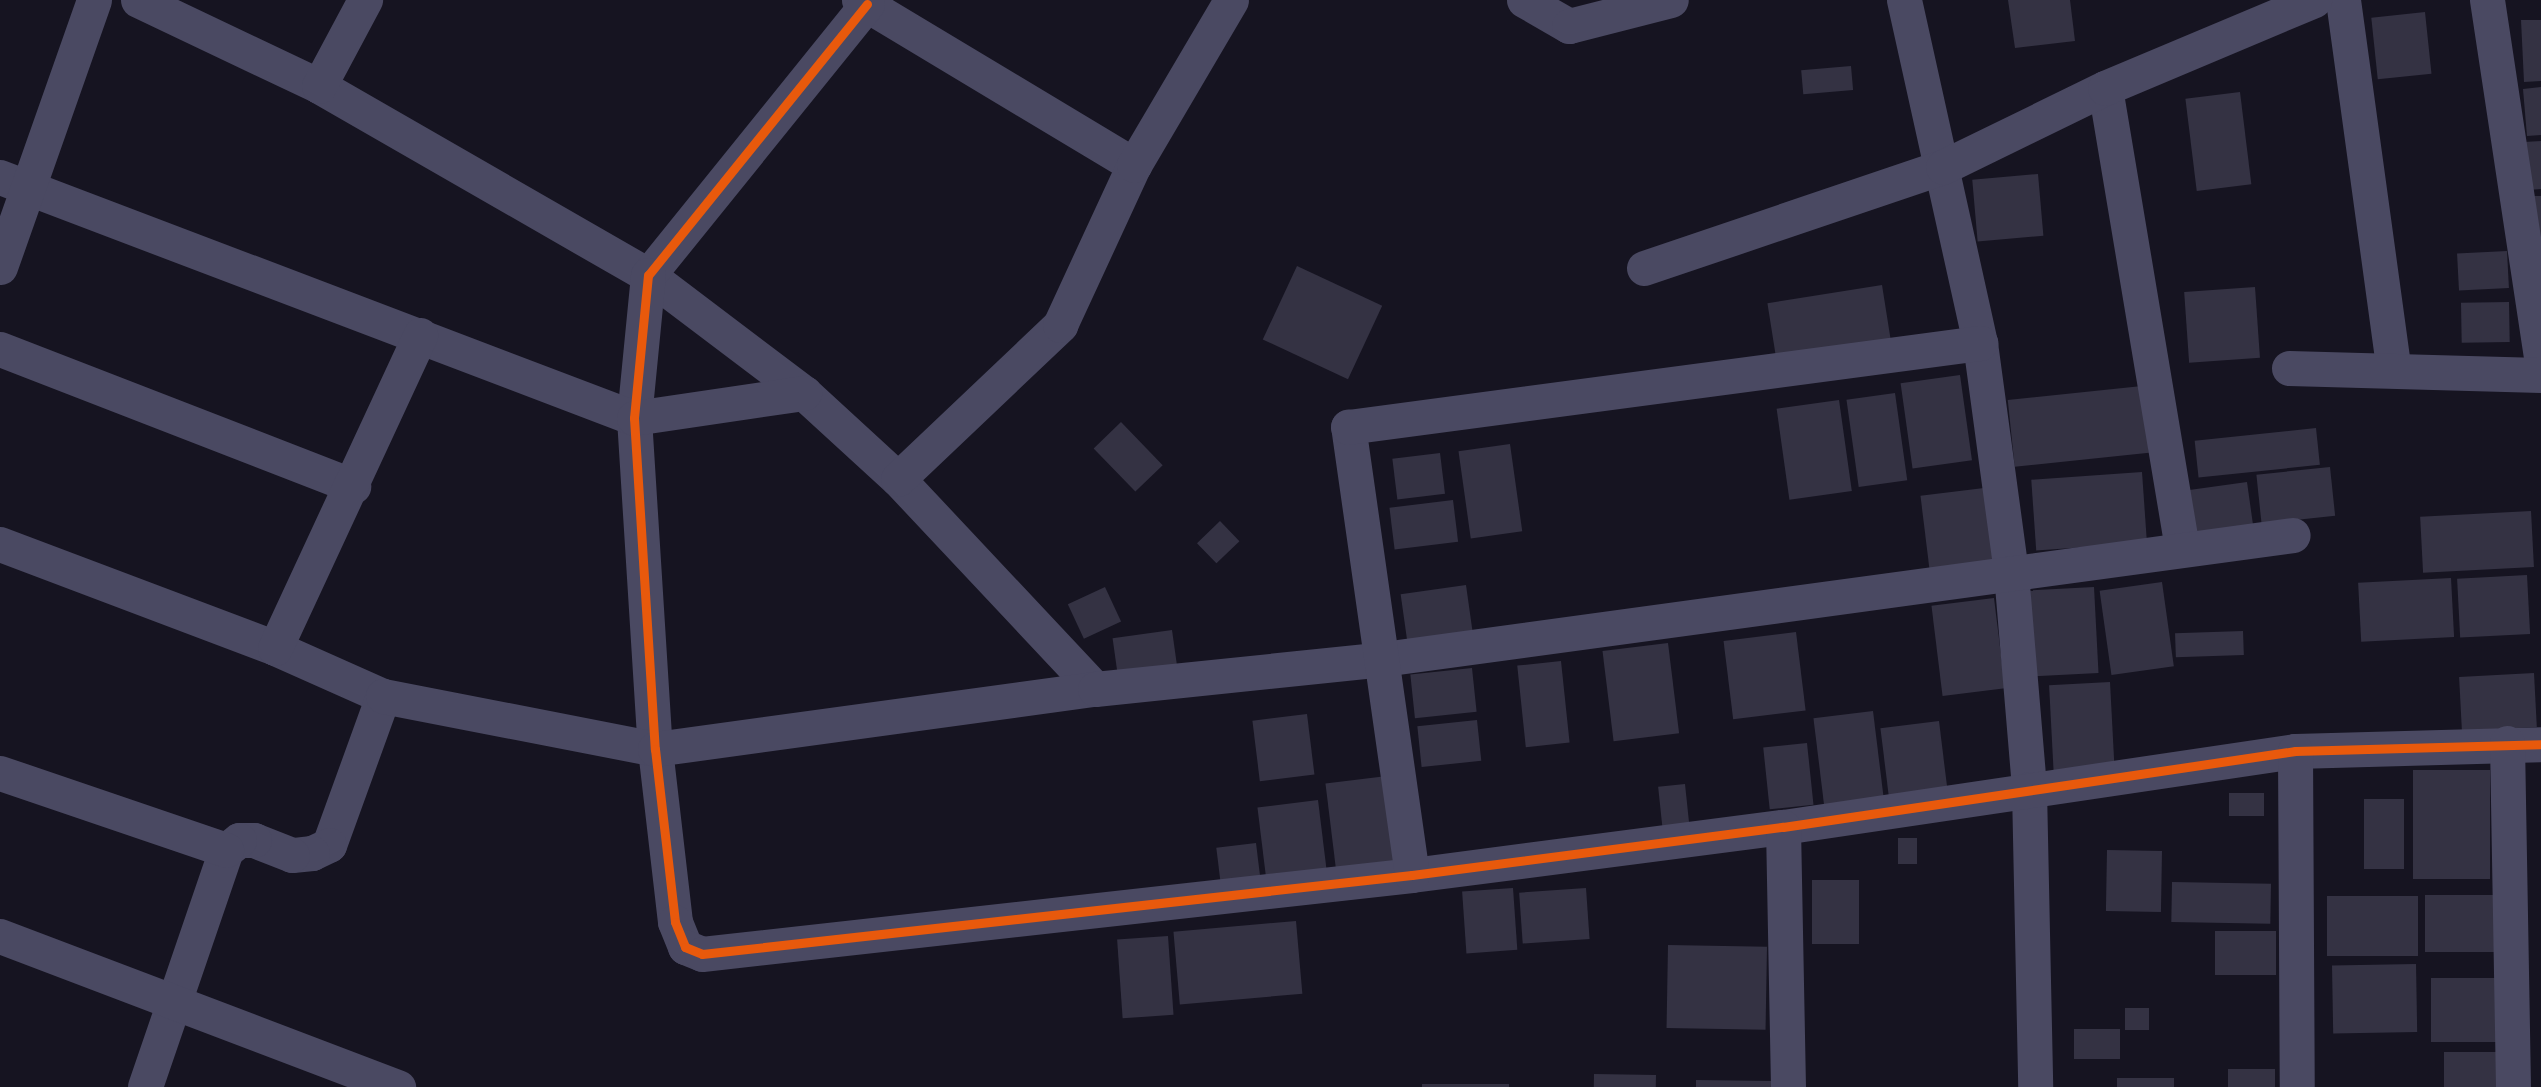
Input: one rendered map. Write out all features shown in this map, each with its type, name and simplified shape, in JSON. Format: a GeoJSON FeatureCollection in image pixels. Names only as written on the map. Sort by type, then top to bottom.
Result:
{"type":"FeatureCollection","features":[{"type":"Feature","properties":{"kind":"street"},"geometry":{"type":"LineString","coordinates":[[0,267],[14,183],[94,0]]}},
{"type":"Feature","properties":{"kind":"street"},"geometry":{"type":"LineString","coordinates":[[138,0],[319,86],[648,275],[804,393],[898,479],[1095,689]]}},
{"type":"Feature","properties":{"kind":"street"},"geometry":{"type":"LineString","coordinates":[[319,86],[365,0]]}},
{"type":"Feature","properties":{"kind":"street"},"geometry":{"type":"LineString","coordinates":[[1524,0],[1569,26],[1671,0]]}},
{"type":"Feature","properties":{"kind":"street"},"geometry":{"type":"LineString","coordinates":[[1905,0],[1980,343],[2011,573],[2029,789],[2035,1087]]}},
{"type":"Feature","properties":{"kind":"street"},"geometry":{"type":"LineString","coordinates":[[1644,268],[1943,167],[2105,88],[2314,0]]}},
{"type":"Feature","properties":{"kind":"street"},"geometry":{"type":"LineString","coordinates":[[2343,0],[2394,370]]}},
{"type":"Feature","properties":{"kind":"street"},"geometry":{"type":"LineString","coordinates":[[2487,0],[2541,358]]}},
{"type":"Feature","properties":{"kind":"street"},"geometry":{"type":"LineString","coordinates":[[1134,165],[863,2],[648,275],[634,418],[655,749],[675,922],[685,947],[702,954],[1412,875],[1783,827],[2295,751],[2541,744]]}},
{"type":"Feature","properties":{"kind":"street"},"geometry":{"type":"LineString","coordinates":[[898,479],[1060,325],[1134,165],[1223,3]]}},
{"type":"Feature","properties":{"kind":"street"},"geometry":{"type":"LineString","coordinates":[[2105,88],[2182,548]]}},
{"type":"Feature","properties":{"kind":"street"},"geometry":{"type":"LineString","coordinates":[[14,183],[634,418],[804,393]]}},
{"type":"Feature","properties":{"kind":"street"},"geometry":{"type":"LineString","coordinates":[[275,648],[353,486],[420,335]]}},
{"type":"Feature","properties":{"kind":"street"},"geometry":{"type":"LineString","coordinates":[[1412,875],[1348,427],[1980,343]]}},
{"type":"Feature","properties":{"kind":"street"},"geometry":{"type":"LineString","coordinates":[[0,349],[353,486]]}},
{"type":"Feature","properties":{"kind":"street"},"geometry":{"type":"LineString","coordinates":[[2289,368],[2541,375]]}},
{"type":"Feature","properties":{"kind":"street"},"geometry":{"type":"LineString","coordinates":[[0,544],[275,648],[383,695],[655,749],[1095,689],[1383,659],[2182,548],[2293,535]]}},
{"type":"Feature","properties":{"kind":"street"},"geometry":{"type":"LineString","coordinates":[[145,1087],[226,850],[239,840],[254,840],[292,855],[312,853],[328,845],[383,695]]}},
{"type":"Feature","properties":{"kind":"street"},"geometry":{"type":"LineString","coordinates":[[2507,743],[2513,1087]]}},
{"type":"Feature","properties":{"kind":"street"},"geometry":{"type":"LineString","coordinates":[[2295,751],[2297,1087]]}},
{"type":"Feature","properties":{"kind":"street"},"geometry":{"type":"LineString","coordinates":[[0,773],[226,850]]}},
{"type":"Feature","properties":{"kind":"street"},"geometry":{"type":"LineString","coordinates":[[1783,827],[1788,1087]]}},
{"type":"Feature","properties":{"kind":"street"},"geometry":{"type":"LineString","coordinates":[[0,936],[398,1087]]}},
{"type":"Feature","properties":{"kind":"building"},"geometry":{"type":"Polygon","coordinates":[[[2008,0],[2070,0],[2075,41],[2015,48],[2008,0]]]}},
{"type":"Feature","properties":{"kind":"building"},"geometry":{"type":"Polygon","coordinates":[[[2425,12],[2431,74],[2378,79],[2371,18],[2425,12]]]}},
{"type":"Feature","properties":{"kind":"building"},"geometry":{"type":"Polygon","coordinates":[[[2521,20],[2541,20],[2541,81],[2524,82],[2521,20]]]}},
{"type":"Feature","properties":{"kind":"building"},"geometry":{"type":"Polygon","coordinates":[[[1851,66],[1853,90],[1803,94],[1801,70],[1851,66]]]}},
{"type":"Feature","properties":{"kind":"building"},"geometry":{"type":"Polygon","coordinates":[[[2541,87],[2541,135],[2527,136],[2523,89],[2541,87]]]}},
{"type":"Feature","properties":{"kind":"building"},"geometry":{"type":"Polygon","coordinates":[[[2240,92],[2251,184],[2197,191],[2185,99],[2240,92]]]}},
{"type":"Feature","properties":{"kind":"building"},"geometry":{"type":"Polygon","coordinates":[[[2541,141],[2541,189],[2527,190],[2524,142],[2541,141]]]}},
{"type":"Feature","properties":{"kind":"building"},"geometry":{"type":"Polygon","coordinates":[[[2038,174],[2043,236],[1978,242],[1972,180],[2038,174]]]}},
{"type":"Feature","properties":{"kind":"building"},"geometry":{"type":"Polygon","coordinates":[[[2533,196],[2541,196],[2541,245],[2533,196]]]}},
{"type":"Feature","properties":{"kind":"building"},"geometry":{"type":"Polygon","coordinates":[[[2507,251],[2509,288],[2459,291],[2457,254],[2507,251]]]}},
{"type":"Feature","properties":{"kind":"building"},"geometry":{"type":"Polygon","coordinates":[[[1297,266],[1382,306],[1348,379],[1263,339],[1297,266]]]}},
{"type":"Feature","properties":{"kind":"building"},"geometry":{"type":"Polygon","coordinates":[[[1882,285],[1891,340],[1776,358],[1767,303],[1882,285]]]}},
{"type":"Feature","properties":{"kind":"building"},"geometry":{"type":"Polygon","coordinates":[[[2255,287],[2260,358],[2189,363],[2184,292],[2255,287]]]}},
{"type":"Feature","properties":{"kind":"building"},"geometry":{"type":"Polygon","coordinates":[[[2509,302],[2510,342],[2462,343],[2461,303],[2509,302]]]}},
{"type":"Feature","properties":{"kind":"building"},"geometry":{"type":"Polygon","coordinates":[[[1960,375],[1972,460],[1913,469],[1901,383],[1960,375]]]}},
{"type":"Feature","properties":{"kind":"building"},"geometry":{"type":"Polygon","coordinates":[[[2142,386],[2149,453],[2015,467],[2008,400],[2142,386]]]}},
{"type":"Feature","properties":{"kind":"building"},"geometry":{"type":"Polygon","coordinates":[[[1895,393],[1907,480],[1859,487],[1846,400],[1895,393]]]}},
{"type":"Feature","properties":{"kind":"building"},"geometry":{"type":"Polygon","coordinates":[[[1839,400],[1852,491],[1789,500],[1777,409],[1839,400]]]}},
{"type":"Feature","properties":{"kind":"building"},"geometry":{"type":"Polygon","coordinates":[[[1121,422],[1163,465],[1135,492],[1094,448],[1121,422]]]}},
{"type":"Feature","properties":{"kind":"building"},"geometry":{"type":"Polygon","coordinates":[[[2316,428],[2320,465],[2199,478],[2195,441],[2316,428]]]}},
{"type":"Feature","properties":{"kind":"building"},"geometry":{"type":"Polygon","coordinates":[[[1510,444],[1522,531],[1471,538],[1459,451],[1510,444]]]}},
{"type":"Feature","properties":{"kind":"building"},"geometry":{"type":"Polygon","coordinates":[[[1440,453],[1445,494],[1397,500],[1392,459],[1440,453]]]}},
{"type":"Feature","properties":{"kind":"building"},"geometry":{"type":"Polygon","coordinates":[[[2330,467],[2335,516],[2262,523],[2256,475],[2330,467]]]}},
{"type":"Feature","properties":{"kind":"building"},"geometry":{"type":"Polygon","coordinates":[[[2142,472],[2147,543],[2036,551],[2031,480],[2142,472]]]}},
{"type":"Feature","properties":{"kind":"building"},"geometry":{"type":"Polygon","coordinates":[[[2247,482],[2254,531],[2194,539],[2188,490],[2247,482]]]}},
{"type":"Feature","properties":{"kind":"building"},"geometry":{"type":"Polygon","coordinates":[[[1984,488],[1993,564],[1930,572],[1920,496],[1984,488]]]}},
{"type":"Feature","properties":{"kind":"building"},"geometry":{"type":"Polygon","coordinates":[[[1453,500],[1458,542],[1395,549],[1389,508],[1453,500]]]}},
{"type":"Feature","properties":{"kind":"building"},"geometry":{"type":"Polygon","coordinates":[[[2531,511],[2534,567],[2423,573],[2420,517],[2531,511]]]}},
{"type":"Feature","properties":{"kind":"building"},"geometry":{"type":"Polygon","coordinates":[[[1220,521],[1239,541],[1216,563],[1197,543],[1220,521]]]}},
{"type":"Feature","properties":{"kind":"building"},"geometry":{"type":"Polygon","coordinates":[[[2527,575],[2530,634],[2460,638],[2457,579],[2527,575]]]}},
{"type":"Feature","properties":{"kind":"building"},"geometry":{"type":"Polygon","coordinates":[[[2451,578],[2454,637],[2361,642],[2358,583],[2451,578]]]}},
{"type":"Feature","properties":{"kind":"building"},"geometry":{"type":"Polygon","coordinates":[[[2162,582],[2174,666],[2111,675],[2100,591],[2162,582]]]}},
{"type":"Feature","properties":{"kind":"building"},"geometry":{"type":"Polygon","coordinates":[[[1466,585],[1473,634],[1407,643],[1401,594],[1466,585]]]}},
{"type":"Feature","properties":{"kind":"building"},"geometry":{"type":"Polygon","coordinates":[[[1105,587],[1121,621],[1084,639],[1068,604],[1105,587]]]}},
{"type":"Feature","properties":{"kind":"building"},"geometry":{"type":"Polygon","coordinates":[[[2094,587],[2099,673],[2035,676],[2030,590],[2094,587]]]}},
{"type":"Feature","properties":{"kind":"building"},"geometry":{"type":"Polygon","coordinates":[[[1994,598],[2005,688],[1943,696],[1931,606],[1994,598]]]}},
{"type":"Feature","properties":{"kind":"building"},"geometry":{"type":"Polygon","coordinates":[[[1172,630],[1178,675],[1119,683],[1113,638],[1172,630]]]}},
{"type":"Feature","properties":{"kind":"building"},"geometry":{"type":"Polygon","coordinates":[[[2243,631],[2244,655],[2176,657],[2175,633],[2243,631]]]}},
{"type":"Feature","properties":{"kind":"building"},"geometry":{"type":"Polygon","coordinates":[[[1796,632],[1806,710],[1733,719],[1724,641],[1796,632]]]}},
{"type":"Feature","properties":{"kind":"building"},"geometry":{"type":"Polygon","coordinates":[[[1668,643],[1679,733],[1614,741],[1602,651],[1668,643]]]}},
{"type":"Feature","properties":{"kind":"building"},"geometry":{"type":"Polygon","coordinates":[[[1561,661],[1570,743],[1526,747],[1517,666],[1561,661]]]}},
{"type":"Feature","properties":{"kind":"building"},"geometry":{"type":"Polygon","coordinates":[[[1472,668],[1477,712],[1415,718],[1410,674],[1472,668]]]}},
{"type":"Feature","properties":{"kind":"building"},"geometry":{"type":"Polygon","coordinates":[[[2534,673],[2537,727],[2462,731],[2459,677],[2534,673]]]}},
{"type":"Feature","properties":{"kind":"building"},"geometry":{"type":"Polygon","coordinates":[[[2110,682],[2115,768],[2054,771],[2049,685],[2110,682]]]}},
{"type":"Feature","properties":{"kind":"building"},"geometry":{"type":"Polygon","coordinates":[[[1873,711],[1884,797],[1824,805],[1813,718],[1873,711]]]}},
{"type":"Feature","properties":{"kind":"building"},"geometry":{"type":"Polygon","coordinates":[[[1307,714],[1314,775],[1260,781],[1252,721],[1307,714]]]}},
{"type":"Feature","properties":{"kind":"building"},"geometry":{"type":"Polygon","coordinates":[[[1477,720],[1481,761],[1422,767],[1417,726],[1477,720]]]}},
{"type":"Feature","properties":{"kind":"building"},"geometry":{"type":"Polygon","coordinates":[[[1939,721],[1947,789],[1889,797],[1880,728],[1939,721]]]}},
{"type":"Feature","properties":{"kind":"building"},"geometry":{"type":"Polygon","coordinates":[[[1807,743],[1813,805],[1770,809],[1763,748],[1807,743]]]}},
{"type":"Feature","properties":{"kind":"building"},"geometry":{"type":"Polygon","coordinates":[[[2413,770],[2490,770],[2490,879],[2413,879],[2413,770]]]}},
{"type":"Feature","properties":{"kind":"building"},"geometry":{"type":"Polygon","coordinates":[[[1387,776],[1398,864],[1336,872],[1325,784],[1387,776]]]}},
{"type":"Feature","properties":{"kind":"building"},"geometry":{"type":"Polygon","coordinates":[[[1685,784],[1690,828],[1663,831],[1658,787],[1685,784]]]}},
{"type":"Feature","properties":{"kind":"building"},"geometry":{"type":"Polygon","coordinates":[[[2229,793],[2264,793],[2264,816],[2229,816],[2229,793]]]}},
{"type":"Feature","properties":{"kind":"building"},"geometry":{"type":"Polygon","coordinates":[[[2364,799],[2404,799],[2404,869],[2364,869],[2364,799]]]}},
{"type":"Feature","properties":{"kind":"building"},"geometry":{"type":"Polygon","coordinates":[[[1318,800],[1327,870],[1266,878],[1257,807],[1318,800]]]}},
{"type":"Feature","properties":{"kind":"building"},"geometry":{"type":"Polygon","coordinates":[[[1898,838],[1917,838],[1917,864],[1898,864],[1898,838]]]}},
{"type":"Feature","properties":{"kind":"building"},"geometry":{"type":"Polygon","coordinates":[[[1256,843],[1261,883],[1221,888],[1216,848],[1256,843]]]}},
{"type":"Feature","properties":{"kind":"building"},"geometry":{"type":"Polygon","coordinates":[[[2107,850],[2162,851],[2161,912],[2106,911],[2107,850]]]}},
{"type":"Feature","properties":{"kind":"building"},"geometry":{"type":"Polygon","coordinates":[[[1812,880],[1859,880],[1859,944],[1812,944],[1812,880]]]}},
{"type":"Feature","properties":{"kind":"building"},"geometry":{"type":"Polygon","coordinates":[[[2172,882],[2271,884],[2270,924],[2171,922],[2172,882]]]}},
{"type":"Feature","properties":{"kind":"building"},"geometry":{"type":"Polygon","coordinates":[[[1513,888],[1517,950],[1466,953],[1462,892],[1513,888]]]}},
{"type":"Feature","properties":{"kind":"building"},"geometry":{"type":"Polygon","coordinates":[[[1586,888],[1590,939],[1523,944],[1519,893],[1586,888]]]}},
{"type":"Feature","properties":{"kind":"building"},"geometry":{"type":"Polygon","coordinates":[[[2425,895],[2499,895],[2499,952],[2425,952],[2425,895]]]}},
{"type":"Feature","properties":{"kind":"building"},"geometry":{"type":"Polygon","coordinates":[[[2327,896],[2418,896],[2418,956],[2327,956],[2327,896]]]}},
{"type":"Feature","properties":{"kind":"building"},"geometry":{"type":"Polygon","coordinates":[[[1296,921],[1302,994],[1180,1004],[1173,932],[1296,921]]]}},
{"type":"Feature","properties":{"kind":"building"},"geometry":{"type":"Polygon","coordinates":[[[2215,931],[2276,931],[2276,975],[2215,975],[2215,931]]]}},
{"type":"Feature","properties":{"kind":"building"},"geometry":{"type":"Polygon","coordinates":[[[1168,936],[1174,1015],[1123,1018],[1117,940],[1168,936]]]}},
{"type":"Feature","properties":{"kind":"building"},"geometry":{"type":"Polygon","coordinates":[[[1668,945],[1767,947],[1766,1030],[1667,1028],[1668,945]]]}},
{"type":"Feature","properties":{"kind":"building"},"geometry":{"type":"Polygon","coordinates":[[[2416,964],[2417,1032],[2333,1033],[2332,965],[2416,964]]]}},
{"type":"Feature","properties":{"kind":"building"},"geometry":{"type":"Polygon","coordinates":[[[2431,978],[2501,978],[2501,1042],[2431,1042],[2431,978]]]}},
{"type":"Feature","properties":{"kind":"building"},"geometry":{"type":"Polygon","coordinates":[[[2125,1008],[2149,1008],[2149,1030],[2125,1030],[2125,1008]]]}},
{"type":"Feature","properties":{"kind":"building"},"geometry":{"type":"Polygon","coordinates":[[[2074,1029],[2120,1029],[2120,1059],[2074,1059],[2074,1029]]]}},
{"type":"Feature","properties":{"kind":"building"},"geometry":{"type":"Polygon","coordinates":[[[2444,1052],[2505,1052],[2505,1087],[2444,1087],[2444,1052]]]}},
{"type":"Feature","properties":{"kind":"building"},"geometry":{"type":"Polygon","coordinates":[[[2228,1069],[2275,1069],[2275,1087],[2228,1087],[2228,1069]]]}},
{"type":"Feature","properties":{"kind":"building"},"geometry":{"type":"Polygon","coordinates":[[[1594,1074],[1656,1075],[1656,1087],[1594,1087],[1594,1074]]]}},
{"type":"Feature","properties":{"kind":"building"},"geometry":{"type":"Polygon","coordinates":[[[2117,1078],[2174,1078],[2174,1087],[2117,1087],[2117,1078]]]}},
{"type":"Feature","properties":{"kind":"building"},"geometry":{"type":"Polygon","coordinates":[[[1696,1080],[1772,1081],[1772,1087],[1696,1087],[1696,1080]]]}},
{"type":"Feature","properties":{"kind":"building"},"geometry":{"type":"Polygon","coordinates":[[[1422,1084],[1509,1084],[1509,1087],[1422,1087],[1422,1084]]]}},
{"type":"Feature","properties":{"kind":"cycle path"},"geometry":{"type":"LineString","coordinates":[[867,4],[648,275],[634,418],[655,749],[675,922],[685,947],[702,954],[1412,875],[1783,827],[2295,751],[2541,744]]}}]}
